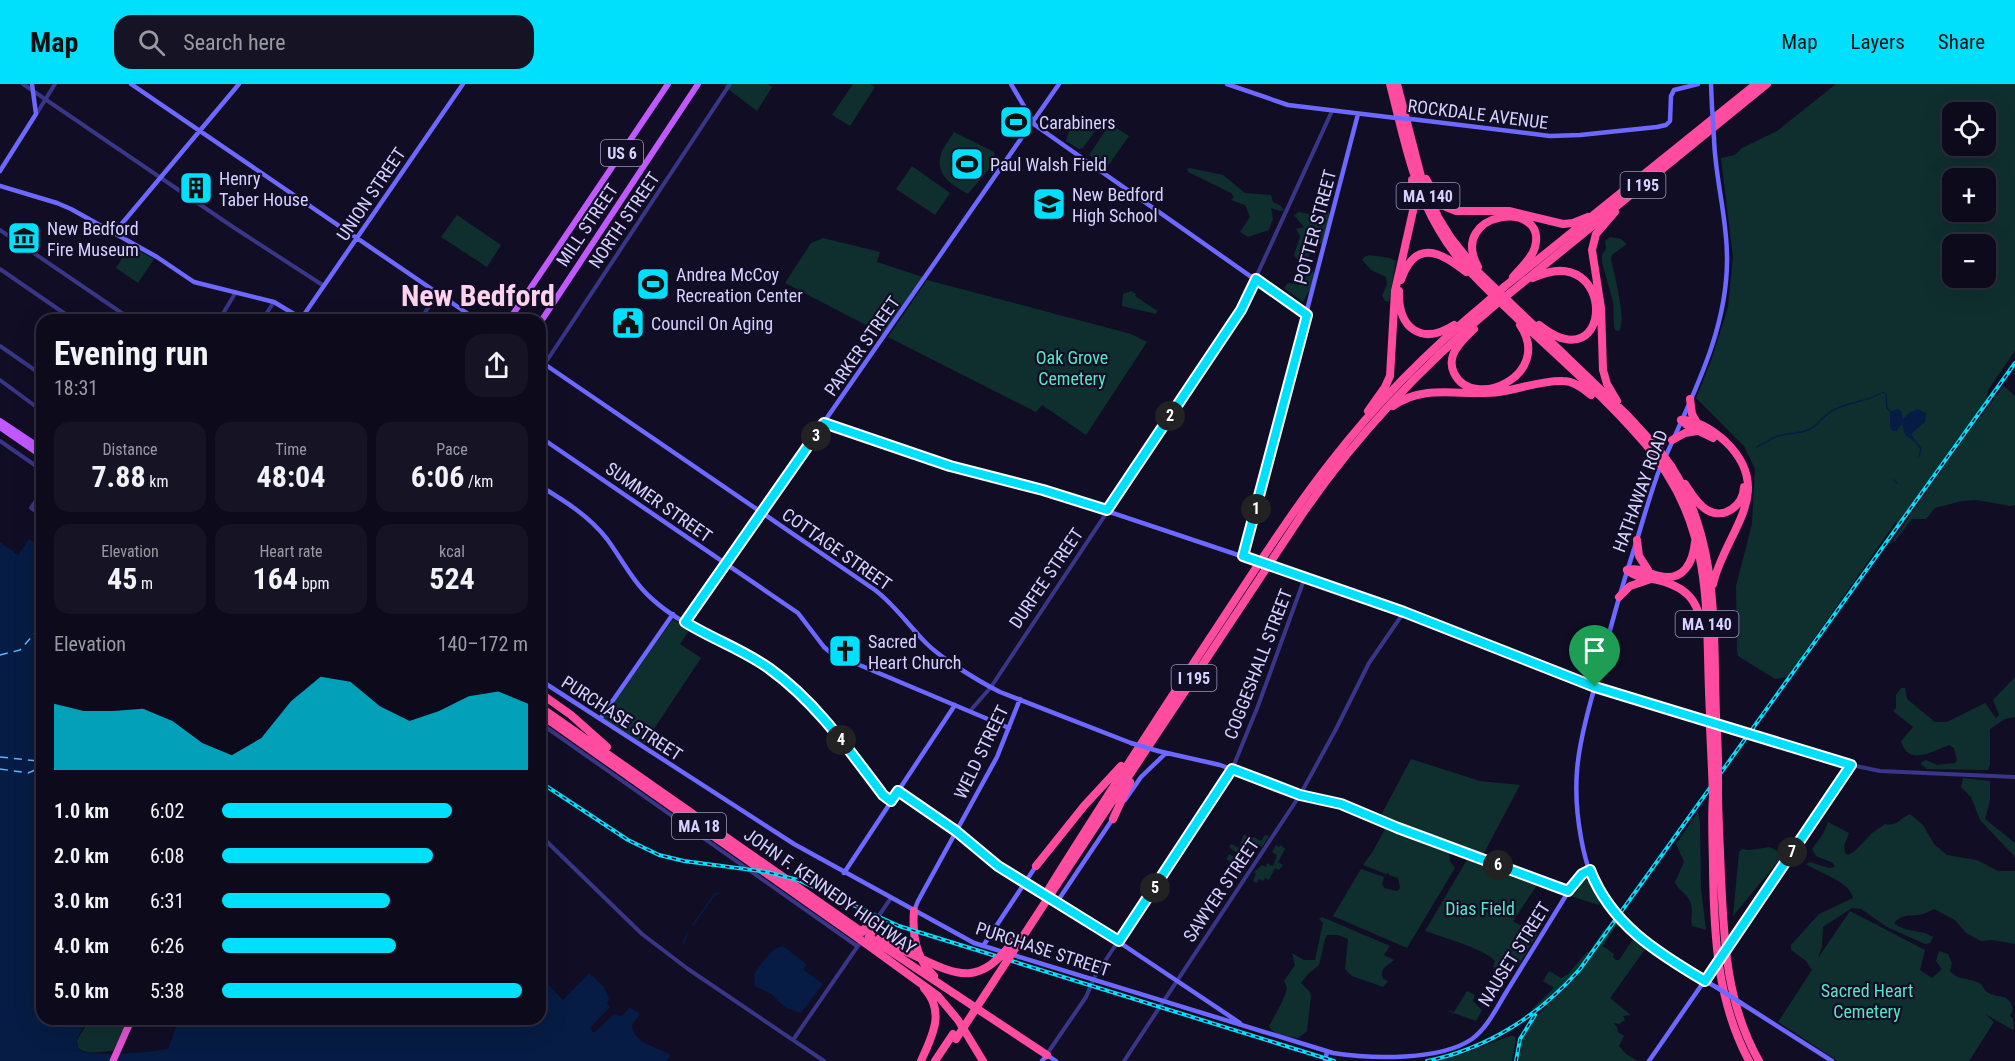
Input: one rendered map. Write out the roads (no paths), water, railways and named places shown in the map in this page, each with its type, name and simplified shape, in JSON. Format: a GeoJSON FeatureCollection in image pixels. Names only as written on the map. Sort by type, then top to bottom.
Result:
{"type":"FeatureCollection","features":[{"type":"Feature","properties":{"kind":"highway","name":"MA 140"},"geometry":{"type":"LineString","coordinates":[[1390,84],[1408,155],[1421,194],[1439,231],[1456,256],[1483,285],[1514,311],[1635,428],[1670,469],[1688,499],[1701,532],[1712,591],[1713,715]]}},
{"type":"Feature","properties":{"kind":"highway","name":"MA 140"},"geometry":{"type":"LineString","coordinates":[[1397,84],[1423,184],[1442,224],[1472,265],[1503,290],[1514,311]]}},
{"type":"Feature","properties":{"kind":"highway","name":"I 195"},"geometry":{"type":"LineString","coordinates":[[941,1061],[1016,939],[1145,752],[1306,509],[1367,430],[1438,355],[1492,305],[1503,290],[1756,84]]}},
{"type":"Feature","properties":{"kind":"highway","name":"I 195"},"geometry":{"type":"LineString","coordinates":[[1503,290],[1519,286],[1767,84]]}},
{"type":"Feature","properties":{"kind":"highway"},"geometry":{"type":"LineString","coordinates":[[1412,144],[1434,194],[1441,204],[1449,208],[1464,212],[1509,211],[1563,224],[1579,221],[1597,213]]}},
{"type":"Feature","properties":{"kind":"highway"},"geometry":{"type":"LineString","coordinates":[[1347,442],[1383,391],[1390,375],[1395,291],[1413,211],[1414,191],[1408,155]]}},
{"type":"Feature","properties":{"kind":"highway"},"geometry":{"type":"LineString","coordinates":[[1635,428],[1615,398],[1604,375],[1601,308],[1592,250],[1593,240],[1600,228],[1636,191]]}},
{"type":"Feature","properties":{"kind":"highway"},"geometry":{"type":"LineString","coordinates":[[1514,216],[1526,221],[1532,227],[1535,246],[1528,260],[1503,290],[1475,261],[1472,251],[1473,241],[1479,229],[1486,223],[1500,217],[1514,216]]}},
{"type":"Feature","properties":{"kind":"highway"},"geometry":{"type":"LineString","coordinates":[[1473,313],[1440,333],[1416,332],[1408,325],[1402,314],[1399,296],[1401,278],[1415,257],[1433,253],[1448,258],[1483,285]]}},
{"type":"Feature","properties":{"kind":"highway"},"geometry":{"type":"LineString","coordinates":[[1514,311],[1564,340],[1585,336],[1594,326],[1596,318],[1596,304],[1592,292],[1582,279],[1573,273],[1559,270],[1547,272],[1519,286]]}},
{"type":"Feature","properties":{"kind":"highway"},"geometry":{"type":"LineString","coordinates":[[1492,305],[1459,344],[1453,355],[1451,362],[1453,372],[1459,381],[1468,386],[1483,388],[1501,385],[1516,375],[1525,364],[1529,352],[1527,340],[1514,311]]}},
{"type":"Feature","properties":{"kind":"highway","name":"I 195"},"geometry":{"type":"LineString","coordinates":[[935,1061],[954,1037],[1050,891],[1133,746],[1297,508],[1347,442],[1412,370],[1473,313],[1492,305]]}},
{"type":"Feature","properties":{"kind":"highway"},"geometry":{"type":"LineString","coordinates":[[1367,430],[1395,405],[1418,393],[1492,393],[1563,381],[1581,387],[1635,428]]}},
{"type":"Feature","properties":{"kind":"highway"},"geometry":{"type":"LineString","coordinates":[[1670,469],[1707,510],[1725,513],[1740,502],[1744,490],[1739,467],[1724,446],[1698,427],[1692,414],[1690,399]]}},
{"type":"Feature","properties":{"kind":"highway"},"geometry":{"type":"LineString","coordinates":[[1681,420],[1716,435],[1729,445],[1740,460],[1748,485],[1745,512],[1717,570],[1712,591]]}},
{"type":"Feature","properties":{"kind":"highway"},"geometry":{"type":"LineString","coordinates":[[1672,440],[1698,427]]}},
{"type":"Feature","properties":{"kind":"highway","name":"MA 140"},"geometry":{"type":"LineString","coordinates":[[1670,469],[1695,534],[1702,560],[1705,585],[1708,668],[1718,760],[1722,913],[1726,964],[1739,1018],[1759,1061]]}},
{"type":"Feature","properties":{"kind":"highway"},"geometry":{"type":"LineString","coordinates":[[1619,597],[1635,584],[1654,577],[1667,577],[1684,572],[1693,558],[1695,534]]}},
{"type":"Feature","properties":{"kind":"highway"},"geometry":{"type":"LineString","coordinates":[[1637,540],[1641,560],[1654,577]]}},
{"type":"Feature","properties":{"kind":"highway"},"geometry":{"type":"LineString","coordinates":[[1627,570],[1636,568],[1679,588],[1691,597],[1701,621],[1708,668]]}},
{"type":"Feature","properties":{"kind":"highway"},"geometry":{"type":"LineString","coordinates":[[546,697],[571,715],[635,772]]}},
{"type":"Feature","properties":{"kind":"highway","name":"JOHN F. KENNEDY HIGHWAY"},"geometry":{"type":"LineString","coordinates":[[546,711],[834,912],[931,989],[949,1008],[983,1061]]}},
{"type":"Feature","properties":{"kind":"highway","name":"JOHN F. KENNEDY HIGHWAY"},"geometry":{"type":"LineString","coordinates":[[546,718],[864,937],[958,996],[1044,1058]]}},
{"type":"Feature","properties":{"kind":"highway","name":"MA 140"},"geometry":{"type":"LineString","coordinates":[[1714,728],[1713,906],[1718,966],[1730,1018],[1749,1061]]}},
{"type":"Feature","properties":{"kind":"highway"},"geometry":{"type":"LineString","coordinates":[[1036,866],[1133,746]]}},
{"type":"Feature","properties":{"kind":"highway"},"geometry":{"type":"LineString","coordinates":[[1113,819],[1145,752]]}},
{"type":"Feature","properties":{"kind":"highway"},"geometry":{"type":"LineString","coordinates":[[914,910],[915,940],[920,957],[931,973],[958,996]]}},
{"type":"Feature","properties":{"kind":"highway"},"geometry":{"type":"LineString","coordinates":[[864,937],[907,952],[950,971],[969,974],[992,965],[1016,939]]}},
{"type":"Feature","properties":{"kind":"highway"},"geometry":{"type":"LineString","coordinates":[[906,971],[930,994],[936,1012],[935,1028],[921,1061]]}},
{"type":"Feature","properties":{"kind":"highway"},"geometry":{"type":"LineString","coordinates":[[113,1061],[129,1025]]}},
{"type":"Feature","properties":{"kind":"main road"},"geometry":{"type":"LineString","coordinates":[[0,171],[36,114],[32,84]]}},
{"type":"Feature","properties":{"kind":"main road"},"geometry":{"type":"LineString","coordinates":[[131,84],[468,314]]}},
{"type":"Feature","properties":{"kind":"main road"},"geometry":{"type":"LineString","coordinates":[[114,233],[239,84]]}},
{"type":"Feature","properties":{"kind":"main road","name":"UNION STREET"},"geometry":{"type":"LineString","coordinates":[[305,314],[463,84]]}},
{"type":"Feature","properties":{"kind":"main road","name":"US 6"},"geometry":{"type":"LineString","coordinates":[[513,314],[668,84]]}},
{"type":"Feature","properties":{"kind":"main road","name":"MILL STREET"},"geometry":{"type":"LineString","coordinates":[[546,314],[698,84]]}},
{"type":"Feature","properties":{"kind":"main road"},"geometry":{"type":"LineString","coordinates":[[1011,84],[1033,123],[1307,315]]}},
{"type":"Feature","properties":{"kind":"main road","name":"PARKER STREET"},"geometry":{"type":"LineString","coordinates":[[685,622],[1059,84]]}},
{"type":"Feature","properties":{"kind":"main road","name":"ROCKDALE AVENUE"},"geometry":{"type":"LineString","coordinates":[[1227,84],[1284,104],[1550,136],[1580,135],[1666,125],[1670,121],[1671,96],[1674,90],[1698,84]]}},
{"type":"Feature","properties":{"kind":"main road","name":"HATHAWAY ROAD"},"geometry":{"type":"LineString","coordinates":[[1711,84],[1714,138],[1727,243],[1725,289],[1713,345],[1651,492],[1619,597],[1578,762],[1576,778],[1580,828],[1590,870],[1599,891],[1607,905],[1631,930],[1650,946],[1832,1061]]}},
{"type":"Feature","properties":{"kind":"main road","name":"POTTER STREET"},"geometry":{"type":"LineString","coordinates":[[1243,556],[1358,114]]}},
{"type":"Feature","properties":{"kind":"main road"},"geometry":{"type":"LineString","coordinates":[[0,186],[64,206],[157,257],[194,282],[273,302],[293,314]]}},
{"type":"Feature","properties":{"kind":"main road","name":"COTTAGE STREET"},"geometry":{"type":"LineString","coordinates":[[546,366],[878,592],[897,609],[930,647],[990,687],[1133,746],[1215,764],[1300,795],[1341,804],[1398,828],[1568,891]]}},
{"type":"Feature","properties":{"kind":"main road"},"geometry":{"type":"LineString","coordinates":[[0,421],[36,445]]}},
{"type":"Feature","properties":{"kind":"main road"},"geometry":{"type":"LineString","coordinates":[[824,423],[950,466],[1043,490],[1243,556],[1404,612],[1595,687]]}},
{"type":"Feature","properties":{"kind":"main road"},"geometry":{"type":"LineString","coordinates":[[0,427],[36,452]]}},
{"type":"Feature","properties":{"kind":"main road","name":"SUMMER STREET"},"geometry":{"type":"LineString","coordinates":[[546,441],[800,615],[830,653],[1009,728]]}},
{"type":"Feature","properties":{"kind":"main road"},"geometry":{"type":"LineString","coordinates":[[546,490],[569,504],[593,524],[647,594],[685,622],[767,666],[796,690],[836,735],[883,795],[891,801]]}},
{"type":"Feature","properties":{"kind":"main road"},"geometry":{"type":"LineString","coordinates":[[600,719],[673,614]]}},
{"type":"Feature","properties":{"kind":"main road","name":"PURCHASE STREET"},"geometry":{"type":"LineString","coordinates":[[546,684],[754,820],[844,873],[972,942],[1327,1052],[1367,1058],[1422,1055],[1465,1043],[1484,1027]]}},
{"type":"Feature","properties":{"kind":"main road","name":"WELD STREET"},"geometry":{"type":"LineString","coordinates":[[914,910],[994,763],[1020,699]]}},
{"type":"Feature","properties":{"kind":"main road"},"geometry":{"type":"LineString","coordinates":[[844,873],[955,705]]}},
{"type":"Feature","properties":{"kind":"main road"},"geometry":{"type":"LineString","coordinates":[[1057,902],[1138,781],[1166,753]]}},
{"type":"Feature","properties":{"kind":"main road"},"geometry":{"type":"LineString","coordinates":[[898,791],[956,831],[998,866],[1119,941],[1245,1026]]}},
{"type":"Feature","properties":{"kind":"main road"},"geometry":{"type":"LineString","coordinates":[[983,946],[1036,866]]}},
{"type":"Feature","properties":{"kind":"main road","name":"NAUSET STREET"},"geometry":{"type":"LineString","coordinates":[[1484,1027],[1568,891],[1582,874],[1590,870]]}},
{"type":"Feature","properties":{"kind":"main road"},"geometry":{"type":"LineString","coordinates":[[1649,1061],[1705,981]]}},
{"type":"Feature","properties":{"kind":"main road"},"geometry":{"type":"LineString","coordinates":[[1222,1020],[1225,1013]]}},
{"type":"Feature","properties":{"kind":"main road"},"geometry":{"type":"LineString","coordinates":[[1325,1061],[1327,1052]]}},
{"type":"Feature","properties":{"kind":"main road","name":"MA 18"},"geometry":{"type":"LineString","coordinates":[[1044,1058],[1056,1061]]}},
{"type":"Feature","properties":{"kind":"street"},"geometry":{"type":"LineString","coordinates":[[23,84],[324,286]]}},
{"type":"Feature","properties":{"kind":"street"},"geometry":{"type":"LineString","coordinates":[[36,114],[55,84]]}},
{"type":"Feature","properties":{"kind":"street","name":"NORTH STREET"},"geometry":{"type":"LineString","coordinates":[[546,357],[730,84]]}},
{"type":"Feature","properties":{"kind":"street","name":"DURFEE STREET"},"geometry":{"type":"LineString","coordinates":[[970,711],[990,687],[1241,310],[1332,111]]}},
{"type":"Feature","properties":{"kind":"street"},"geometry":{"type":"LineString","coordinates":[[0,230],[123,314]]}},
{"type":"Feature","properties":{"kind":"street"},"geometry":{"type":"LineString","coordinates":[[0,269],[65,314]]}},
{"type":"Feature","properties":{"kind":"street"},"geometry":{"type":"LineString","coordinates":[[223,314],[236,292]]}},
{"type":"Feature","properties":{"kind":"street"},"geometry":{"type":"LineString","coordinates":[[424,314],[438,293]]}},
{"type":"Feature","properties":{"kind":"street"},"geometry":{"type":"LineString","coordinates":[[266,314],[273,302]]}},
{"type":"Feature","properties":{"kind":"street"},"geometry":{"type":"LineString","coordinates":[[0,346],[36,371]]}},
{"type":"Feature","properties":{"kind":"street"},"geometry":{"type":"LineString","coordinates":[[0,380],[36,407]]}},
{"type":"Feature","properties":{"kind":"street"},"geometry":{"type":"LineString","coordinates":[[0,441],[36,466]]}},
{"type":"Feature","properties":{"kind":"street"},"geometry":{"type":"LineString","coordinates":[[36,501],[31,508],[36,512]]}},
{"type":"Feature","properties":{"kind":"street","name":"COGGESHALL STREET"},"geometry":{"type":"LineString","coordinates":[[1044,1058],[1086,997],[1093,980],[1232,769],[1305,578]]}},
{"type":"Feature","properties":{"kind":"street","name":"SAWYER STREET"},"geometry":{"type":"LineString","coordinates":[[1124,1061],[1300,795],[1369,663],[1404,612]]}},
{"type":"Feature","properties":{"kind":"street"},"geometry":{"type":"LineString","coordinates":[[1595,687],[1851,765],[1896,772],[2015,777]]}},
{"type":"Feature","properties":{"kind":"street"},"geometry":{"type":"LineString","coordinates":[[546,727],[864,937]]}},
{"type":"Feature","properties":{"kind":"street"},"geometry":{"type":"LineString","coordinates":[[1705,981],[1851,765]]}},
{"type":"Feature","properties":{"kind":"street"},"geometry":{"type":"LineString","coordinates":[[546,841],[634,927],[680,962],[824,1061]]}},
{"type":"Feature","properties":{"kind":"street"},"geometry":{"type":"LineString","coordinates":[[793,1040],[891,898]]}},
{"type":"Feature","properties":{"kind":"water"},"geometry":{"type":"Polygon","coordinates":[[[1897,409],[1901,411],[1903,419],[1910,412],[1918,409],[1926,413],[1925,422],[1911,434],[1918,444],[1905,435],[1902,423],[1897,431],[1893,431],[1890,427],[1890,412],[1897,409]]]}},
{"type":"Feature","properties":{"kind":"water"},"geometry":{"type":"Polygon","coordinates":[[[29,539],[36,544],[36,1025],[86,1025],[78,1038],[79,1050],[110,1054],[168,1049],[177,1025],[546,1025],[546,982],[563,1000],[589,973],[604,987],[610,1007],[590,1028],[594,1033],[614,1014],[622,1016],[630,1007],[640,1014],[632,1025],[637,1037],[671,1055],[667,1061],[0,1061],[0,542],[18,555],[29,539]]]}},
{"type":"Feature","properties":{"kind":"water"},"geometry":{"type":"Polygon","coordinates":[[[783,946],[806,964],[804,970],[823,984],[801,1013],[786,1008],[771,994],[755,986],[754,974],[770,954],[783,946]]]}},
{"type":"Feature","properties":{"kind":"waterway"},"geometry":{"type":"LineString","coordinates":[[1771,439],[1808,430],[1837,408],[1877,396],[1883,392],[1886,394],[1887,408],[1892,413]]}},
{"type":"Feature","properties":{"kind":"waterway"},"geometry":{"type":"LineString","coordinates":[[1757,447],[1770,440]]}},
{"type":"Feature","properties":{"kind":"waterway"},"geometry":{"type":"LineString","coordinates":[[1917,443],[1921,449],[1919,456]]}},
{"type":"Feature","properties":{"kind":"waterway"},"geometry":{"type":"LineString","coordinates":[[1894,480],[1897,483]]}},
{"type":"Feature","properties":{"kind":"waterway"},"geometry":{"type":"LineString","coordinates":[[693,925],[714,895],[719,893]]}},
{"type":"Feature","properties":{"kind":"waterway"},"geometry":{"type":"LineString","coordinates":[[683,944],[687,933]]}},
{"type":"Feature","properties":{"kind":"railway"},"geometry":{"type":"LineString","coordinates":[[1427,1061],[1471,1048],[1511,1028],[1548,1001],[1580,969],[2015,363]]}},
{"type":"Feature","properties":{"kind":"railway"},"geometry":{"type":"LineString","coordinates":[[546,786],[628,840],[659,855],[684,861],[767,872],[798,880],[899,926],[1334,1061]]}},
{"type":"Feature","properties":{"kind":"railway"},"geometry":{"type":"LineString","coordinates":[[1516,1061],[1520,1039],[1535,1015]]}},
{"type":"Feature","properties":{"kind":"place","name":"Carabiners"},"geometry":{"type":"Point","coordinates":[1016,122]}},
{"type":"Feature","properties":{"kind":"place","name":"Paul Walsh Field"},"geometry":{"type":"Point","coordinates":[967,164]}},
{"type":"Feature","properties":{"kind":"place","name":"Henry Taber House"},"geometry":{"type":"Point","coordinates":[196,188]}},
{"type":"Feature","properties":{"kind":"place","name":"New Bedford High School"},"geometry":{"type":"Point","coordinates":[1049,204]}},
{"type":"Feature","properties":{"kind":"place","name":"New Bedford Fire Museum"},"geometry":{"type":"Point","coordinates":[24,238]}},
{"type":"Feature","properties":{"kind":"place","name":"Andrea McCoy Recreation Center"},"geometry":{"type":"Point","coordinates":[653,284]}},
{"type":"Feature","properties":{"kind":"place","name":"Council On Aging"},"geometry":{"type":"Point","coordinates":[628,323]}},
{"type":"Feature","properties":{"kind":"place","name":"Sacred Heart Church"},"geometry":{"type":"Point","coordinates":[845,651]}},
{"type":"Feature","properties":{"kind":"district","name":"New Bedford"},"geometry":{"type":"Point","coordinates":[478,295]}},
{"type":"Feature","properties":{"kind":"park label","name":"Oak Grove Cemetery"},"geometry":{"type":"Point","coordinates":[1072,367]}},
{"type":"Feature","properties":{"kind":"park label","name":"Dias Field"},"geometry":{"type":"Point","coordinates":[1480,908]}},
{"type":"Feature","properties":{"kind":"park label","name":"Sacred Heart Cemetery"},"geometry":{"type":"Point","coordinates":[1867,1000]}}]}
